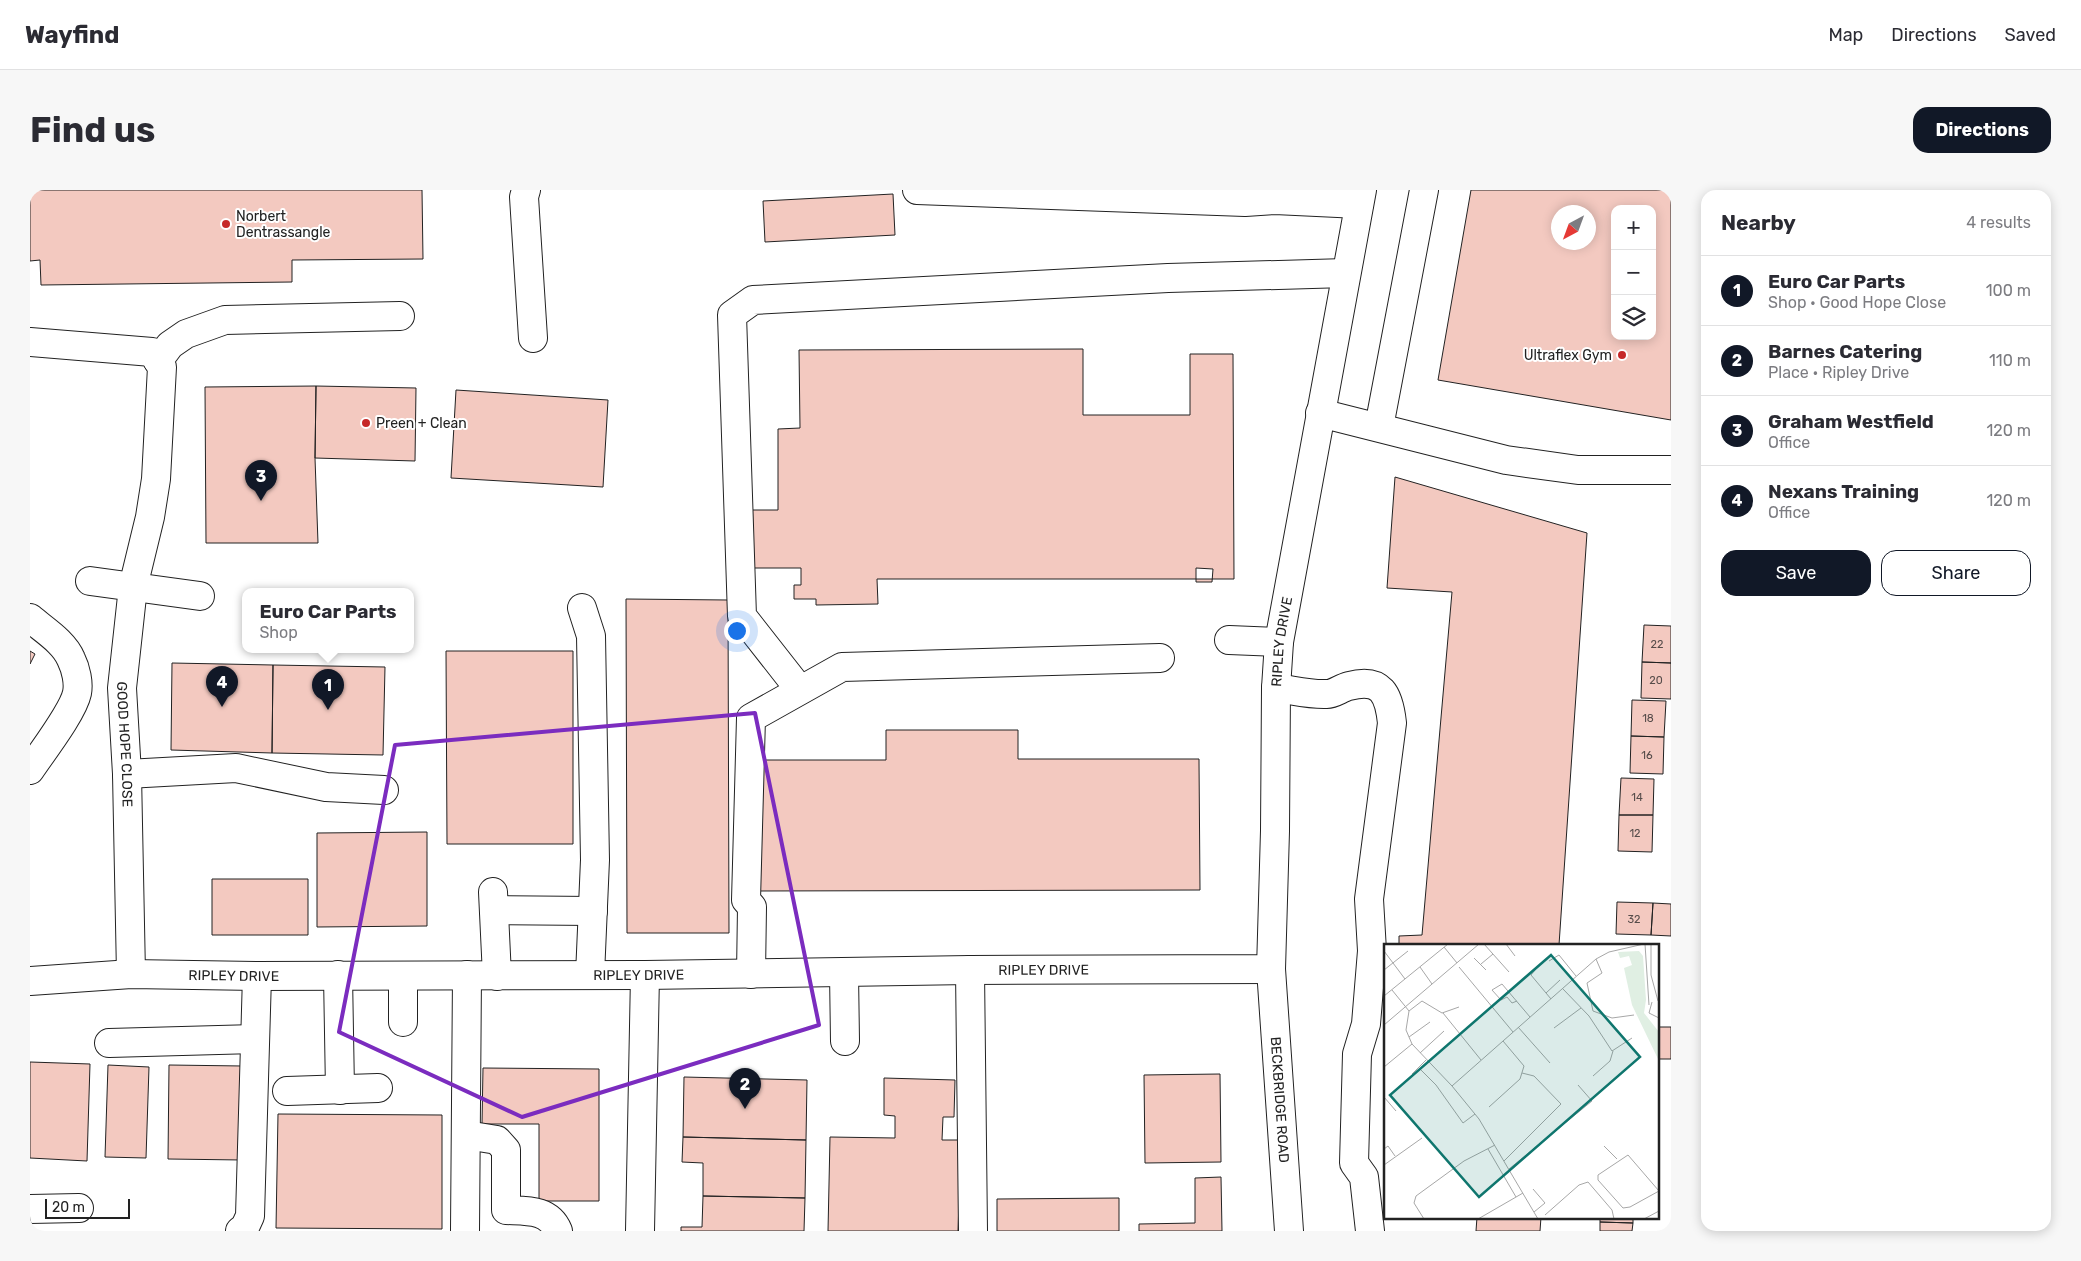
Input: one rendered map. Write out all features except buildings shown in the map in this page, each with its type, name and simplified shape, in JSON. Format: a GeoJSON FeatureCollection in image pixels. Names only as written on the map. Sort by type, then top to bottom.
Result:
{"type":"FeatureCollection","features":[{"type":"Feature","properties":{"kind":"street"},"geometry":{"type":"LineString","coordinates":[[526,190],[524,197],[533,338]]}},
{"type":"Feature","properties":{"kind":"street"},"geometry":{"type":"LineString","coordinates":[[918,190],[1245,202],[1360,197]]}},
{"type":"Feature","properties":{"kind":"street"},"geometry":{"type":"LineString","coordinates":[[1379,427],[1424,190]]}},
{"type":"Feature","properties":{"kind":"street","name":"RIPLEY DRIVE"},"geometry":{"type":"LineString","coordinates":[[30,981],[132,974],[498,976],[970,970],[1271,969],[1275,831],[1276,688],[1279,642],[1360,197]]}},
{"type":"Feature","properties":{"kind":"street"},"geometry":{"type":"LineString","coordinates":[[800,690],[742,616],[732,315],[753,300],[1168,278],[1346,273]]}},
{"type":"Feature","properties":{"kind":"street"},"geometry":{"type":"LineString","coordinates":[[30,342],[152,352],[158,361],[170,345],[186,334],[225,320],[400,316]]}},
{"type":"Feature","properties":{"kind":"street","name":"GOOD HOPE CLOSE"},"geometry":{"type":"LineString","coordinates":[[132,974],[127,774],[122,688],[133,587],[150,517],[156,480],[162,367],[158,361]]}},
{"type":"Feature","properties":{"kind":"street"},"geometry":{"type":"LineString","coordinates":[[1320,412],[1506,460],[1578,470],[1671,470]]}},
{"type":"Feature","properties":{"kind":"street"},"geometry":{"type":"LineString","coordinates":[[90,581],[200,596]]}},
{"type":"Feature","properties":{"kind":"street"},"geometry":{"type":"LineString","coordinates":[[582,608],[591,636],[595,860],[590,975]]}},
{"type":"Feature","properties":{"kind":"street"},"geometry":{"type":"LineString","coordinates":[[30,618],[54,637],[71,658],[78,680],[77,694],[71,708],[30,770]]}},
{"type":"Feature","properties":{"kind":"street"},"geometry":{"type":"LineString","coordinates":[[1230,640],[1279,642]]}},
{"type":"Feature","properties":{"kind":"street"},"geometry":{"type":"LineString","coordinates":[[751,974],[752,906],[746,900],[751,718],[842,666],[1160,658]]}},
{"type":"Feature","properties":{"kind":"street"},"geometry":{"type":"LineString","coordinates":[[1276,688],[1328,694],[1349,686],[1368,684],[1380,688],[1390,702],[1392,723],[1369,899],[1372,951],[1366,1024],[1357,1054],[1354,1163],[1364,1177],[1370,1231]]}},
{"type":"Feature","properties":{"kind":"street"},"geometry":{"type":"LineString","coordinates":[[127,774],[236,768],[326,786],[384,790]]}},
{"type":"Feature","properties":{"kind":"street"},"geometry":{"type":"LineString","coordinates":[[498,976],[493,901],[592,911]]}},
{"type":"Feature","properties":{"kind":"street","name":"BECKBRIDGE ROAD"},"geometry":{"type":"LineString","coordinates":[[1271,969],[1289,1231]]}},
{"type":"Feature","properties":{"kind":"street"},"geometry":{"type":"LineString","coordinates":[[970,970],[973,1231]]}},
{"type":"Feature","properties":{"kind":"street"},"geometry":{"type":"LineString","coordinates":[[844,973],[845,1041]]}},
{"type":"Feature","properties":{"kind":"street"},"geometry":{"type":"LineString","coordinates":[[465,1231],[467,975]]}},
{"type":"Feature","properties":{"kind":"street"},"geometry":{"type":"LineString","coordinates":[[640,1231],[645,975]]}},
{"type":"Feature","properties":{"kind":"street"},"geometry":{"type":"LineString","coordinates":[[240,1231],[245,1227],[250,1216],[257,976]]}},
{"type":"Feature","properties":{"kind":"street"},"geometry":{"type":"LineString","coordinates":[[338,976],[340,1090]]}},
{"type":"Feature","properties":{"kind":"street"},"geometry":{"type":"LineString","coordinates":[[403,976],[403,1022]]}},
{"type":"Feature","properties":{"kind":"street"},"geometry":{"type":"LineString","coordinates":[[109,1043],[255,1039]]}},
{"type":"Feature","properties":{"kind":"street"},"geometry":{"type":"LineString","coordinates":[[288,1092],[378,1088]]}},
{"type":"Feature","properties":{"kind":"street"},"geometry":{"type":"LineString","coordinates":[[466,1135],[497,1140],[506,1150],[506,1210],[544,1214],[554,1222],[558,1231]]}},
{"type":"Feature","properties":{"kind":"street"},"geometry":{"type":"LineString","coordinates":[[30,1209],[79,1208]]}},
{"type":"Feature","properties":{"kind":"highlighted area"},"geometry":{"type":"Polygon","coordinates":[[[755,713],[819,1025],[522,1117],[339,1032],[395,745],[755,713]]]}},
{"type":"Feature","properties":{"kind":"place","name":"Norbert Dentrassangle"},"geometry":{"type":"Point","coordinates":[226,224]}},
{"type":"Feature","properties":{"kind":"place","name":"Ultraflex Gym"},"geometry":{"type":"Point","coordinates":[1622,355]}},
{"type":"Feature","properties":{"kind":"place","name":"Preen + Clean"},"geometry":{"type":"Point","coordinates":[366,423]}},
{"type":"Feature","properties":{"kind":"place","name":"Graham Westfield"},"geometry":{"type":"Point","coordinates":[261,501]}},
{"type":"Feature","properties":{"kind":"place","name":"Nexans Training"},"geometry":{"type":"Point","coordinates":[222,707]}},
{"type":"Feature","properties":{"kind":"place","name":"Euro Car Parts"},"geometry":{"type":"Point","coordinates":[328,710]}},
{"type":"Feature","properties":{"kind":"place","name":"Barnes Catering"},"geometry":{"type":"Point","coordinates":[745,1109]}}]}
